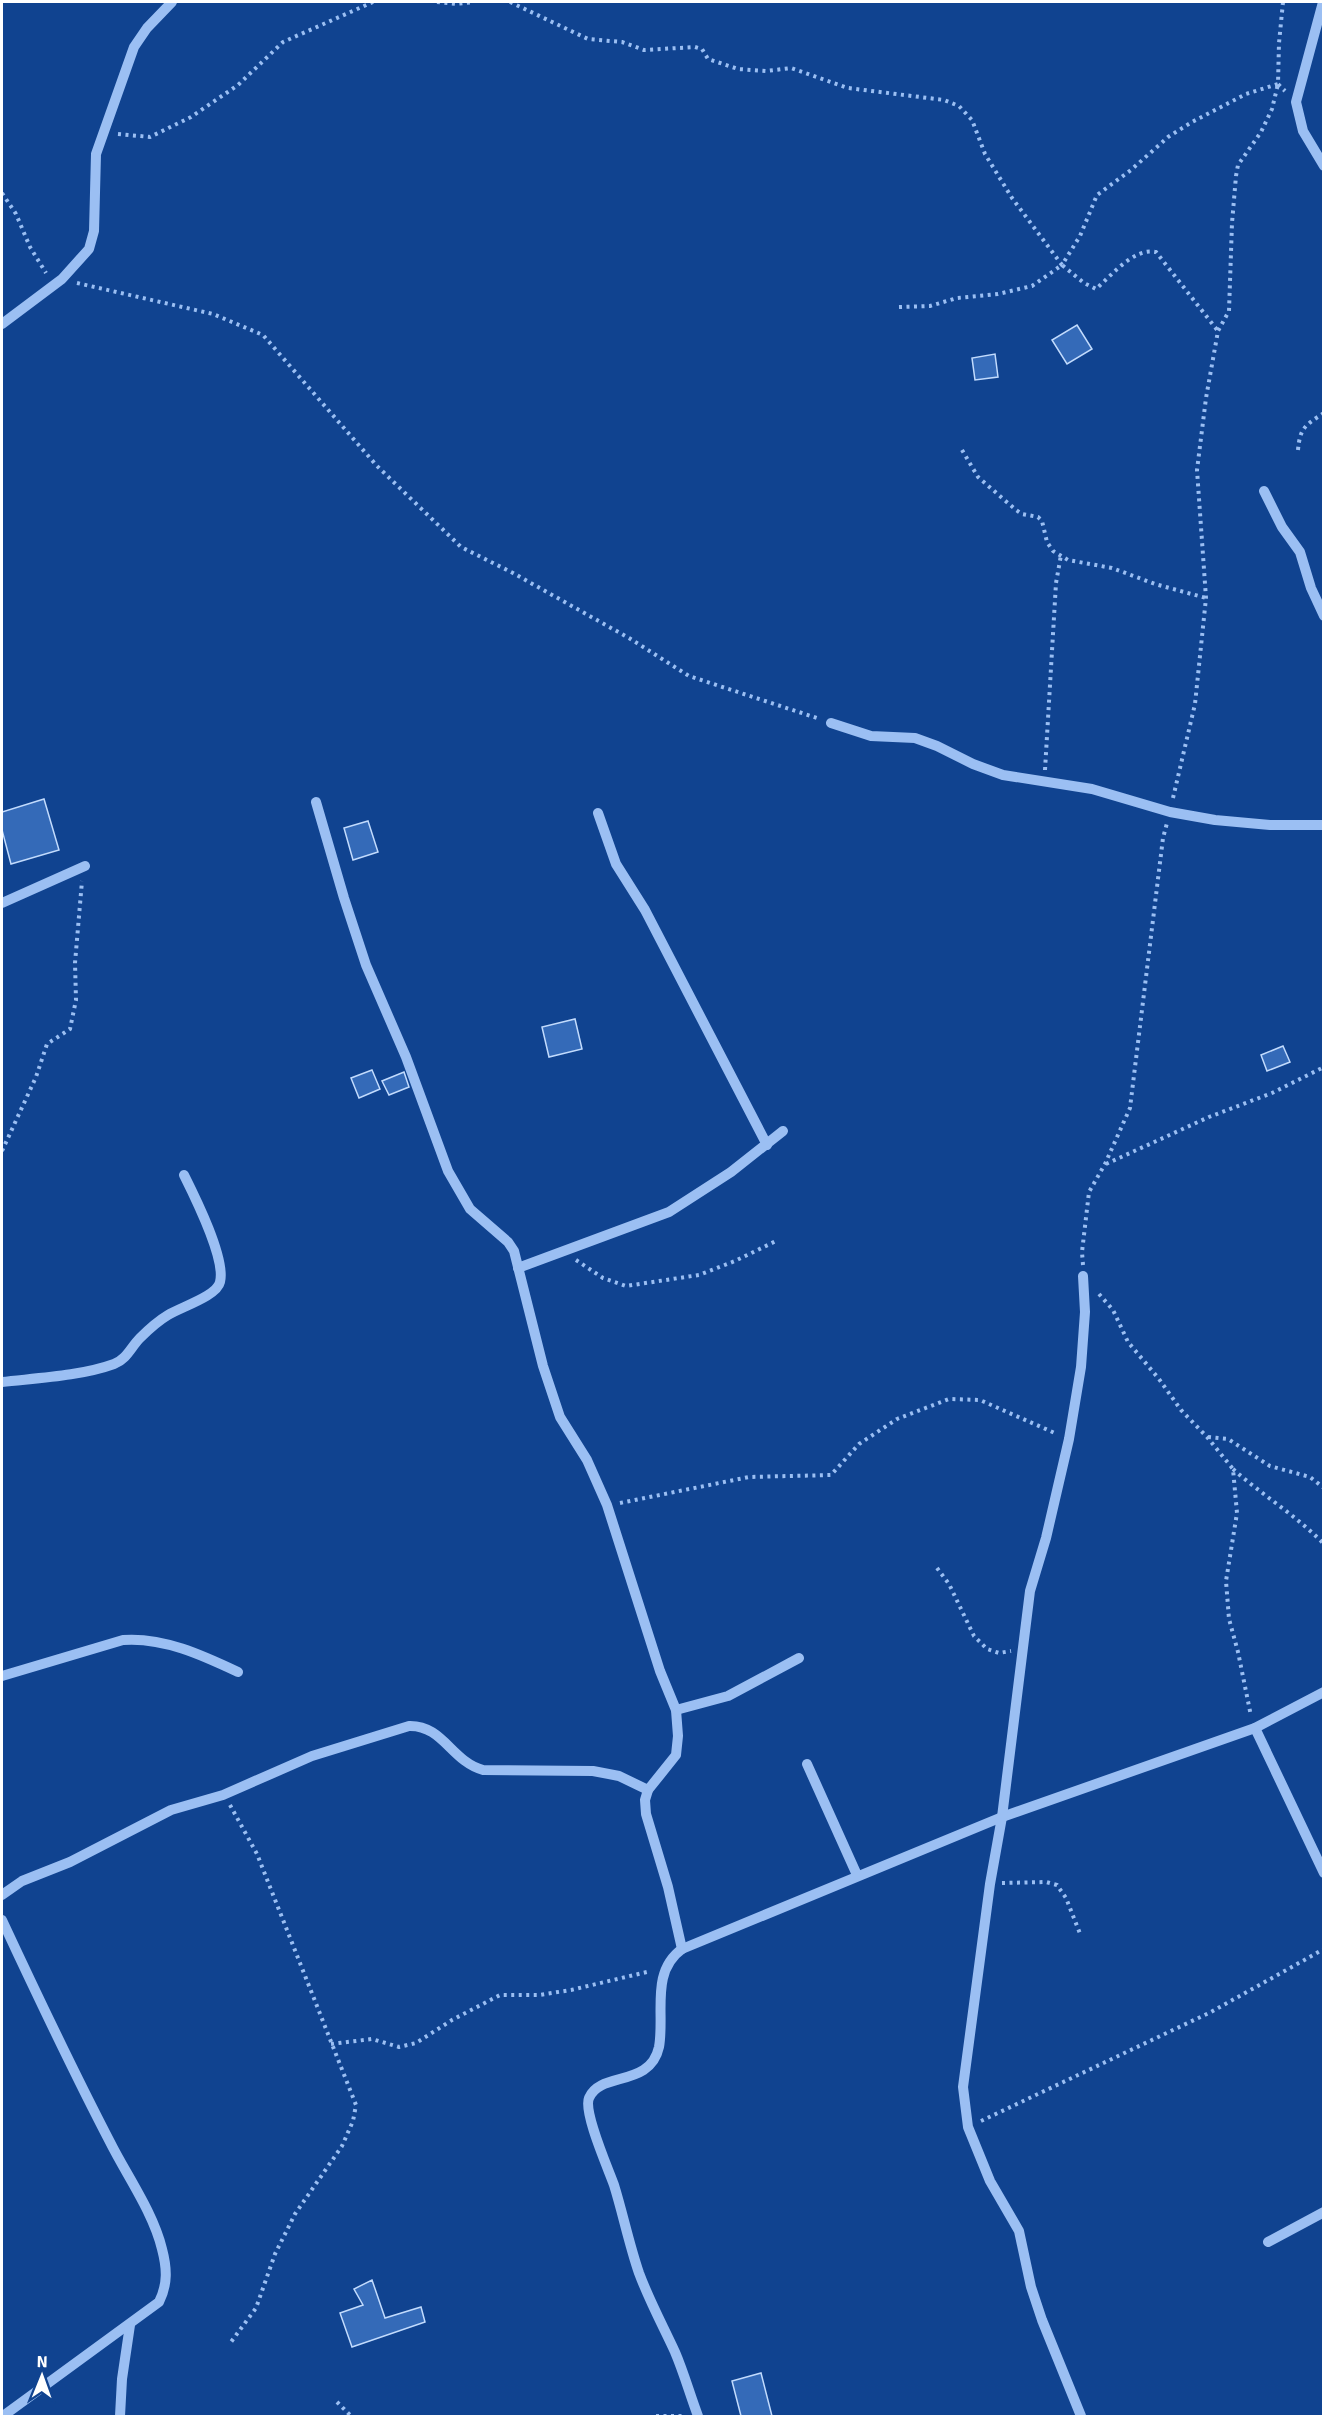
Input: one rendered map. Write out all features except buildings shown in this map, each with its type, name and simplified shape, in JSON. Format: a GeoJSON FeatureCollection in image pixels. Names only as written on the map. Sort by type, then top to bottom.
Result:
{"type":"FeatureCollection","features":[{"type":"Feature","properties":{"kind":"street"},"geometry":{"type":"LineString","coordinates":[[2,324],[58,282],[89,249],[94,231],[96,154],[134,47],[147,28],[172,2]]}},
{"type":"Feature","properties":{"kind":"street"},"geometry":{"type":"LineString","coordinates":[[1323,2],[1296,102],[1303,131],[1323,166]]}},
{"type":"Feature","properties":{"kind":"street"},"geometry":{"type":"LineString","coordinates":[[1264,491],[1282,527],[1300,552],[1311,588],[1323,616]]}},
{"type":"Feature","properties":{"kind":"street"},"geometry":{"type":"LineString","coordinates":[[831,723],[871,736],[915,738],[1003,775],[1092,789],[1170,812],[1248,823],[1323,825]]}},
{"type":"Feature","properties":{"kind":"street"},"geometry":{"type":"LineString","coordinates":[[316,802],[366,965],[406,1057],[448,1171],[471,1209],[508,1242],[514,1251],[543,1366],[560,1417],[587,1460],[607,1505],[660,1671],[676,1710],[678,1736],[676,1755],[648,1790],[645,1800],[646,1814],[668,1887],[682,1949]]}},
{"type":"Feature","properties":{"kind":"street"},"geometry":{"type":"LineString","coordinates":[[598,813],[616,864],[645,910],[767,1144]]}},
{"type":"Feature","properties":{"kind":"street"},"geometry":{"type":"LineString","coordinates":[[2,903],[85,866]]}},
{"type":"Feature","properties":{"kind":"street"},"geometry":{"type":"LineString","coordinates":[[518,1268],[669,1212],[731,1172],[783,1131]]}},
{"type":"Feature","properties":{"kind":"street"},"geometry":{"type":"LineString","coordinates":[[2,1382],[115,1364],[166,1316],[214,1293],[219,1287],[221,1278],[217,1257],[205,1220],[184,1175]]}},
{"type":"Feature","properties":{"kind":"street"},"geometry":{"type":"LineString","coordinates":[[1081,2416],[1039,2309],[1019,2231],[990,2181],[968,2127],[963,2087],[990,1884],[1002,1817],[1030,1591],[1046,1538],[1069,1439],[1081,1367],[1085,1312],[1083,1276]]}},
{"type":"Feature","properties":{"kind":"street"},"geometry":{"type":"LineString","coordinates":[[2,1676],[123,1640],[142,1638],[200,1654],[238,1672]]}},
{"type":"Feature","properties":{"kind":"street"},"geometry":{"type":"LineString","coordinates":[[676,1710],[728,1696],[799,1658]]}},
{"type":"Feature","properties":{"kind":"street"},"geometry":{"type":"LineString","coordinates":[[698,2416],[676,2355],[640,2275],[614,2185],[591,2120],[588,2103],[589,2096],[595,2091],[610,2082],[644,2071],[653,2062],[659,2047],[661,1982],[673,1955],[682,1949],[857,1875],[1002,1817],[1255,1728],[1323,1692]]}},
{"type":"Feature","properties":{"kind":"street"},"geometry":{"type":"LineString","coordinates":[[2,1895],[22,1881],[70,1862],[171,1810],[223,1795],[312,1756],[390,1730],[422,1725],[438,1734],[457,1756],[471,1767],[483,1770],[593,1771],[619,1776],[648,1790]]}},
{"type":"Feature","properties":{"kind":"street"},"geometry":{"type":"LineString","coordinates":[[1255,1728],[1323,1873]]}},
{"type":"Feature","properties":{"kind":"street"},"geometry":{"type":"LineString","coordinates":[[807,1764],[857,1875]]}},
{"type":"Feature","properties":{"kind":"street"},"geometry":{"type":"LineString","coordinates":[[2,1920],[109,2141],[148,2214],[162,2247],[167,2279],[159,2302],[3,2416]]}},
{"type":"Feature","properties":{"kind":"street"},"geometry":{"type":"LineString","coordinates":[[1268,2242],[1323,2212]]}},
{"type":"Feature","properties":{"kind":"street"},"geometry":{"type":"LineString","coordinates":[[120,2416],[122,2379],[130,2325]]}},
{"type":"Feature","properties":{"kind":"path"},"geometry":{"type":"LineString","coordinates":[[104,132],[150,137],[192,117],[238,85],[284,42],[374,2]]}},
{"type":"Feature","properties":{"kind":"path"},"geometry":{"type":"LineString","coordinates":[[437,2],[456,4],[474,2]]}},
{"type":"Feature","properties":{"kind":"path"},"geometry":{"type":"LineString","coordinates":[[510,2],[588,39],[622,42],[644,50],[695,46],[702,49],[708,59],[738,69],[765,71],[791,68],[848,88],[944,100],[959,106],[972,120],[985,154],[1012,198],[1062,265],[1096,290],[1124,264],[1142,252],[1156,252],[1218,331]]}},
{"type":"Feature","properties":{"kind":"path"},"geometry":{"type":"LineString","coordinates":[[1283,2],[1278,84],[1272,109],[1265,124],[1238,165],[1232,223],[1229,311],[1218,331],[1206,398],[1197,470],[1206,598],[1195,704],[1163,838],[1130,1108],[1105,1164],[1089,1192],[1082,1252],[1083,1276],[1113,1310],[1128,1342],[1181,1410],[1257,1491],[1314,1533],[1323,1544]]}},
{"type":"Feature","properties":{"kind":"path"},"geometry":{"type":"LineString","coordinates":[[899,308],[930,306],[957,298],[998,294],[1032,286],[1062,265],[1080,236],[1097,195],[1131,170],[1168,137],[1192,122],[1246,93],[1278,84]]}},
{"type":"Feature","properties":{"kind":"path"},"geometry":{"type":"LineString","coordinates":[[1278,84],[1296,102]]}},
{"type":"Feature","properties":{"kind":"path"},"geometry":{"type":"LineString","coordinates":[[2,194],[16,214],[30,247],[58,282],[213,314],[263,335],[377,466],[461,547],[513,573],[629,638],[689,676],[831,723]]}},
{"type":"Feature","properties":{"kind":"path"},"geometry":{"type":"LineString","coordinates":[[1298,450],[1300,433],[1311,421],[1323,413]]}},
{"type":"Feature","properties":{"kind":"path"},"geometry":{"type":"LineString","coordinates":[[962,450],[978,477],[1016,510],[1022,514],[1038,517],[1042,521],[1047,542],[1053,551],[1068,560],[1112,568],[1155,584],[1206,598]]}},
{"type":"Feature","properties":{"kind":"path"},"geometry":{"type":"LineString","coordinates":[[1044,782],[1056,583],[1061,555]]}},
{"type":"Feature","properties":{"kind":"path"},"geometry":{"type":"LineString","coordinates":[[2,1151],[36,1077],[47,1044],[70,1029],[76,1000],[75,963],[80,896],[85,866]]}},
{"type":"Feature","properties":{"kind":"path"},"geometry":{"type":"LineString","coordinates":[[1105,1164],[1209,1117],[1272,1093],[1323,1067]]}},
{"type":"Feature","properties":{"kind":"path"},"geometry":{"type":"LineString","coordinates":[[563,1252],[603,1278],[626,1286],[699,1275],[735,1261],[776,1240]]}},
{"type":"Feature","properties":{"kind":"path"},"geometry":{"type":"LineString","coordinates":[[607,1505],[749,1477],[831,1475],[860,1444],[897,1419],[949,1399],[980,1400],[1069,1439]]}},
{"type":"Feature","properties":{"kind":"path"},"geometry":{"type":"LineString","coordinates":[[1208,1437],[1228,1439],[1270,1466],[1311,1477],[1323,1488]]}},
{"type":"Feature","properties":{"kind":"path"},"geometry":{"type":"LineString","coordinates":[[1233,1468],[1237,1513],[1226,1581],[1229,1619],[1255,1728]]}},
{"type":"Feature","properties":{"kind":"path"},"geometry":{"type":"LineString","coordinates":[[937,1568],[949,1584],[974,1636],[987,1649],[999,1653],[1023,1648]]}},
{"type":"Feature","properties":{"kind":"path"},"geometry":{"type":"LineString","coordinates":[[223,1795],[256,1854],[356,2105],[353,2121],[342,2146],[295,2214],[275,2254],[256,2308],[231,2342]]}},
{"type":"Feature","properties":{"kind":"path"},"geometry":{"type":"LineString","coordinates":[[990,1884],[1046,1882],[1057,1885],[1066,1898],[1081,1936]]}},
{"type":"Feature","properties":{"kind":"path"},"geometry":{"type":"LineString","coordinates":[[968,2127],[1211,2012],[1323,1949]]}},
{"type":"Feature","properties":{"kind":"path"},"geometry":{"type":"LineString","coordinates":[[331,2044],[372,2039],[399,2047],[416,2043],[452,2020],[500,1995],[539,1995],[571,1990],[666,1968]]}},
{"type":"Feature","properties":{"kind":"path"},"geometry":{"type":"LineString","coordinates":[[337,2402],[351,2416]]}},
{"type":"Feature","properties":{"kind":"path"},"geometry":{"type":"LineString","coordinates":[[656,2416],[678,2414],[686,2416]]}}]}
